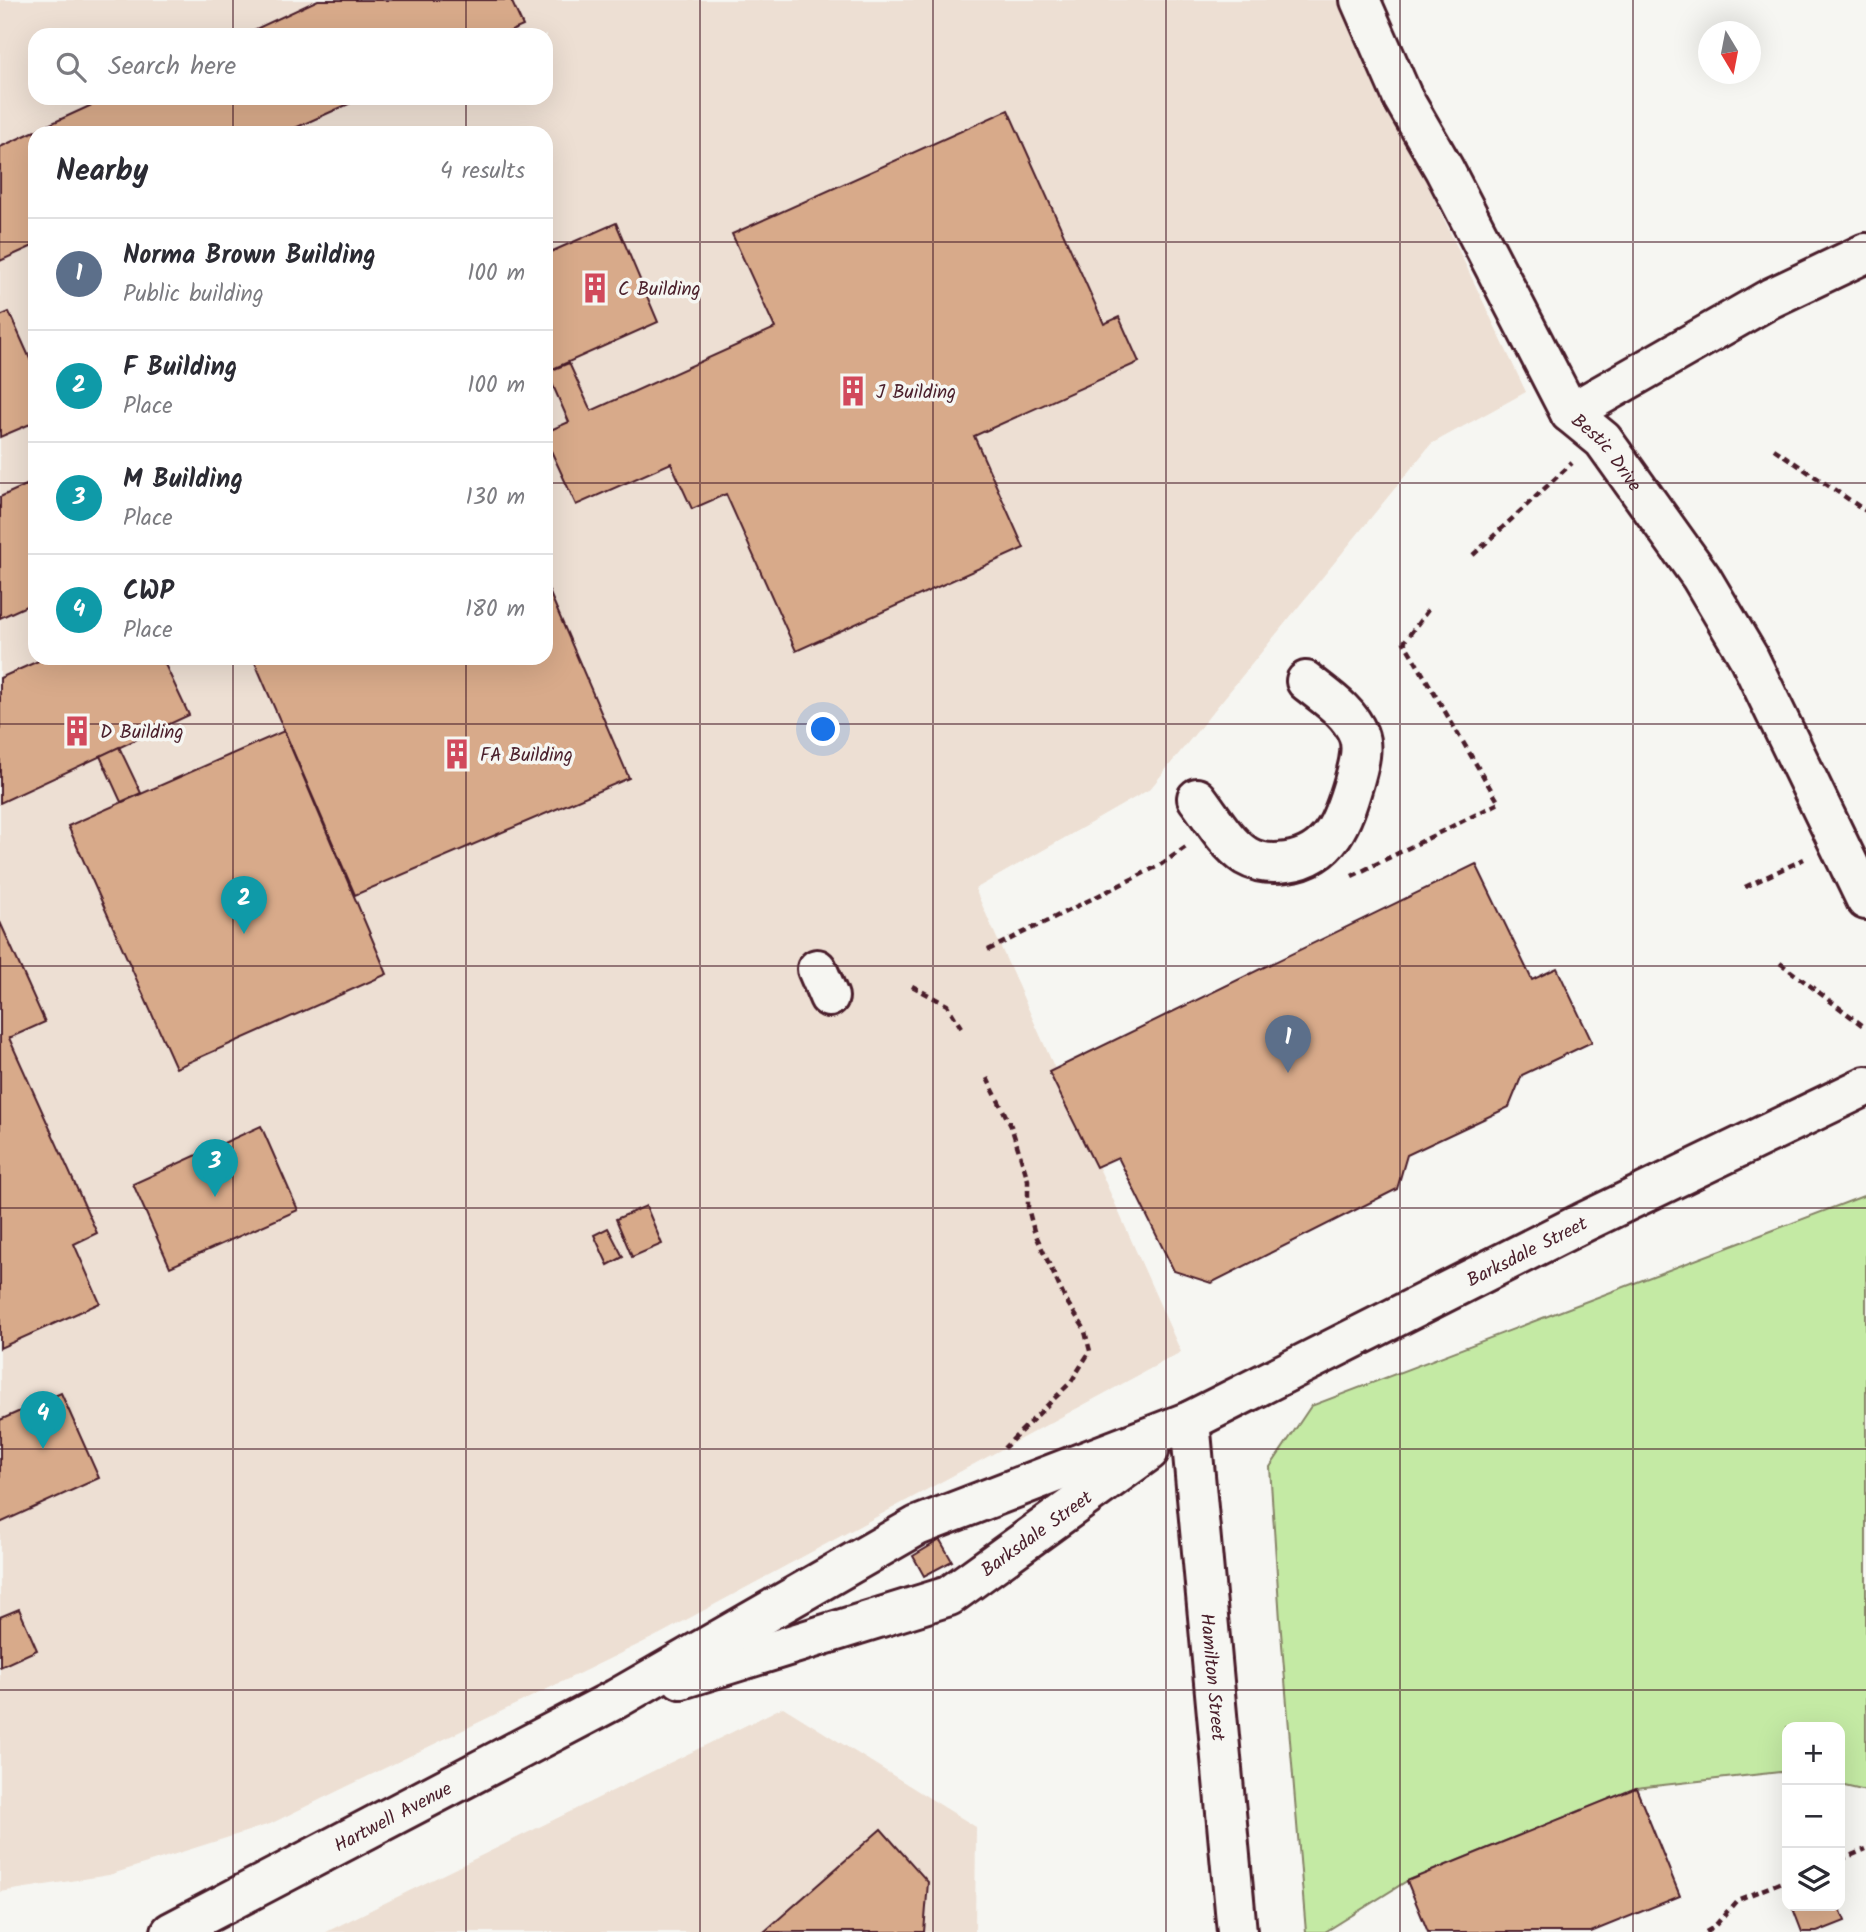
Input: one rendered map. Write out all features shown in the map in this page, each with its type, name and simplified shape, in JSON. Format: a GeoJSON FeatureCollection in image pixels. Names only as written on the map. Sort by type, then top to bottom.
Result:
{"type":"FeatureCollection","features":[{"type":"Feature","properties":{"kind":"street","name":"Bestic Drive"},"geometry":{"type":"LineString","coordinates":[[1360,0],[1403,98],[1444,169],[1570,413],[1603,440],[1701,577],[1749,658],[1866,900]]}},
{"type":"Feature","properties":{"kind":"street"},"geometry":{"type":"LineString","coordinates":[[1570,413],[1771,298],[1866,253]]}},
{"type":"Feature","properties":{"kind":"street"},"geometry":{"type":"LineString","coordinates":[[1197,798],[1231,842],[1246,856],[1273,865],[1299,861],[1318,852],[1335,831],[1349,799],[1360,761],[1359,737],[1349,718],[1306,681]]}},
{"type":"Feature","properties":{"kind":"street","name":"Barksdale Street"},"geometry":{"type":"LineString","coordinates":[[916,1525],[1190,1421],[1572,1228],[1866,1086]]}},
{"type":"Feature","properties":{"kind":"street","name":"Barksdale Street"},"geometry":{"type":"LineString","coordinates":[[949,1596],[1190,1421]]}},
{"type":"Feature","properties":{"kind":"street","name":"Hamilton Street"},"geometry":{"type":"LineString","coordinates":[[1190,1421],[1237,1932]]}},
{"type":"Feature","properties":{"kind":"street","name":"Hartwell Avenue"},"geometry":{"type":"LineString","coordinates":[[171,1932],[616,1699],[916,1525]]}},
{"type":"Feature","properties":{"kind":"street","name":"Hartwell Avenue"},"geometry":{"type":"LineString","coordinates":[[616,1699],[949,1596]]}},
{"type":"Feature","properties":{"kind":"path"},"geometry":{"type":"LineString","coordinates":[[1774,449],[1866,511]]}},
{"type":"Feature","properties":{"kind":"path"},"geometry":{"type":"LineString","coordinates":[[1473,555],[1579,457]]}},
{"type":"Feature","properties":{"kind":"path"},"geometry":{"type":"LineString","coordinates":[[1780,963],[1866,1028]]}},
{"type":"Feature","properties":{"kind":"path"},"geometry":{"type":"LineString","coordinates":[[912,986],[947,1005],[962,1029]]}},
{"type":"Feature","properties":{"kind":"path"},"geometry":{"type":"LineString","coordinates":[[987,1078],[1011,1126],[1025,1170],[1028,1181],[1028,1208],[1034,1231],[1065,1299],[1084,1328],[1090,1351],[1071,1382],[1004,1448]]}},
{"type":"Feature","properties":{"kind":"path"},"geometry":{"type":"LineString","coordinates":[[1845,1858],[1866,1849]]}},
{"type":"Feature","properties":{"kind":"path"},"geometry":{"type":"LineString","coordinates":[[1706,1932],[1714,1927],[1737,1900],[1782,1882]]}},
{"type":"Feature","properties":{"kind":"shaded area"},"geometry":{"type":"Polygon","coordinates":[[[0,0],[1340,0],[1526,392],[1431,444],[1150,789],[975,889],[1181,1352],[660,1634],[270,1824],[109,1875],[0,1892],[0,0]]]}},
{"type":"Feature","properties":{"kind":"shaded area"},"geometry":{"type":"Polygon","coordinates":[[[783,1707],[976,1827],[975,1932],[326,1932],[783,1707]]]}},
{"type":"Feature","properties":{"kind":"green space"},"geometry":{"type":"Polygon","coordinates":[[[1866,1195],[1866,1791],[1845,1786],[1845,1722],[1782,1722],[1782,1772],[1636,1788],[1407,1881],[1325,1932],[1306,1932],[1270,1467],[1311,1406],[1866,1195]]]}},
{"type":"Feature","properties":{"kind":"building"},"geometry":{"type":"Polygon","coordinates":[[[318,0],[511,0],[523,26],[518,28],[258,28],[318,0]]]}},
{"type":"Feature","properties":{"kind":"building"},"geometry":{"type":"Polygon","coordinates":[[[92,105],[346,105],[300,126],[46,126],[92,105]]]}},
{"type":"Feature","properties":{"kind":"building","name":"J Building"},"geometry":{"type":"Polygon","coordinates":[[[1008,110],[1104,324],[1119,317],[1139,362],[974,436],[1024,548],[796,651],[726,494],[692,509],[671,463],[576,505],[553,455],[553,429],[569,422],[553,386],[553,370],[569,363],[591,411],[775,328],[732,234],[1008,110]]]}},
{"type":"Feature","properties":{"kind":"building"},"geometry":{"type":"Polygon","coordinates":[[[28,134],[28,248],[0,261],[0,147],[28,134]]]}},
{"type":"Feature","properties":{"kind":"building","name":"C Building"},"geometry":{"type":"Polygon","coordinates":[[[616,223],[658,322],[553,369],[553,251],[616,223]]]}},
{"type":"Feature","properties":{"kind":"building"},"geometry":{"type":"Polygon","coordinates":[[[9,312],[28,354],[28,425],[0,437],[0,316],[9,312]]]}},
{"type":"Feature","properties":{"kind":"building"},"geometry":{"type":"Polygon","coordinates":[[[28,484],[28,605],[0,618],[0,497],[28,484]]]}},
{"type":"Feature","properties":{"kind":"building","name":"FA Building"},"geometry":{"type":"Polygon","coordinates":[[[553,600],[629,778],[355,895],[256,665],[553,665],[553,600]]]}},
{"type":"Feature","properties":{"kind":"building","name":"D Building"},"geometry":{"type":"Polygon","coordinates":[[[29,665],[165,665],[189,715],[0,803],[0,678],[29,665]]]}},
{"type":"Feature","properties":{"kind":"building"},"geometry":{"type":"Polygon","coordinates":[[[284,731],[387,974],[176,1068],[68,826],[284,731]]]}},
{"type":"Feature","properties":{"kind":"building"},"geometry":{"type":"Polygon","coordinates":[[[119,747],[141,793],[121,802],[100,756],[119,747]]]}},
{"type":"Feature","properties":{"kind":"building"},"geometry":{"type":"Polygon","coordinates":[[[1476,864],[1532,980],[1557,968],[1592,1042],[1522,1075],[1509,1107],[1407,1155],[1397,1189],[1211,1283],[1174,1271],[1118,1157],[1096,1167],[1049,1072],[1476,864]]]}},
{"type":"Feature","properties":{"kind":"building"},"geometry":{"type":"Polygon","coordinates":[[[0,922],[45,1022],[9,1038],[97,1233],[74,1244],[100,1303],[0,1348],[0,922]]]}},
{"type":"Feature","properties":{"kind":"building"},"geometry":{"type":"Polygon","coordinates":[[[261,1126],[298,1210],[170,1267],[133,1184],[261,1126]]]}},
{"type":"Feature","properties":{"kind":"building"},"geometry":{"type":"Polygon","coordinates":[[[646,1206],[662,1244],[632,1257],[616,1219],[646,1206]]]}},
{"type":"Feature","properties":{"kind":"building"},"geometry":{"type":"Polygon","coordinates":[[[608,1228],[623,1257],[608,1265],[594,1235],[608,1228]]]}},
{"type":"Feature","properties":{"kind":"building"},"geometry":{"type":"Polygon","coordinates":[[[61,1393],[99,1478],[0,1523],[0,1420],[61,1393]]]}},
{"type":"Feature","properties":{"kind":"building"},"geometry":{"type":"Polygon","coordinates":[[[940,1540],[952,1561],[924,1576],[913,1556],[940,1540]]]}},
{"type":"Feature","properties":{"kind":"building"},"geometry":{"type":"Polygon","coordinates":[[[19,1609],[37,1650],[0,1667],[0,1617],[19,1609]]]}},
{"type":"Feature","properties":{"kind":"building"},"geometry":{"type":"Polygon","coordinates":[[[1636,1788],[1680,1896],[1591,1932],[1428,1932],[1407,1881],[1636,1788]]]}},
{"type":"Feature","properties":{"kind":"building"},"geometry":{"type":"Polygon","coordinates":[[[881,1829],[928,1882],[924,1932],[764,1932],[881,1829]]]}},
{"type":"Feature","properties":{"kind":"building"},"geometry":{"type":"Polygon","coordinates":[[[1794,1911],[1841,1911],[1845,1921],[1817,1932],[1802,1932],[1794,1911]]]}},
{"type":"Feature","properties":{"kind":"place","name":"C Building"},"geometry":{"type":"Point","coordinates":[595,288]}},
{"type":"Feature","properties":{"kind":"place","name":"J Building"},"geometry":{"type":"Point","coordinates":[853,391]}},
{"type":"Feature","properties":{"kind":"place","name":"D Building"},"geometry":{"type":"Point","coordinates":[77,731]}},
{"type":"Feature","properties":{"kind":"place","name":"FA Building"},"geometry":{"type":"Point","coordinates":[457,754]}},
{"type":"Feature","properties":{"kind":"place","name":"F Building"},"geometry":{"type":"Point","coordinates":[244,934]}},
{"type":"Feature","properties":{"kind":"place","name":"Norma Brown Building"},"geometry":{"type":"Point","coordinates":[1288,1073]}},
{"type":"Feature","properties":{"kind":"place","name":"M Building"},"geometry":{"type":"Point","coordinates":[215,1197]}},
{"type":"Feature","properties":{"kind":"place","name":"CWP"},"geometry":{"type":"Point","coordinates":[43,1449]}}]}
